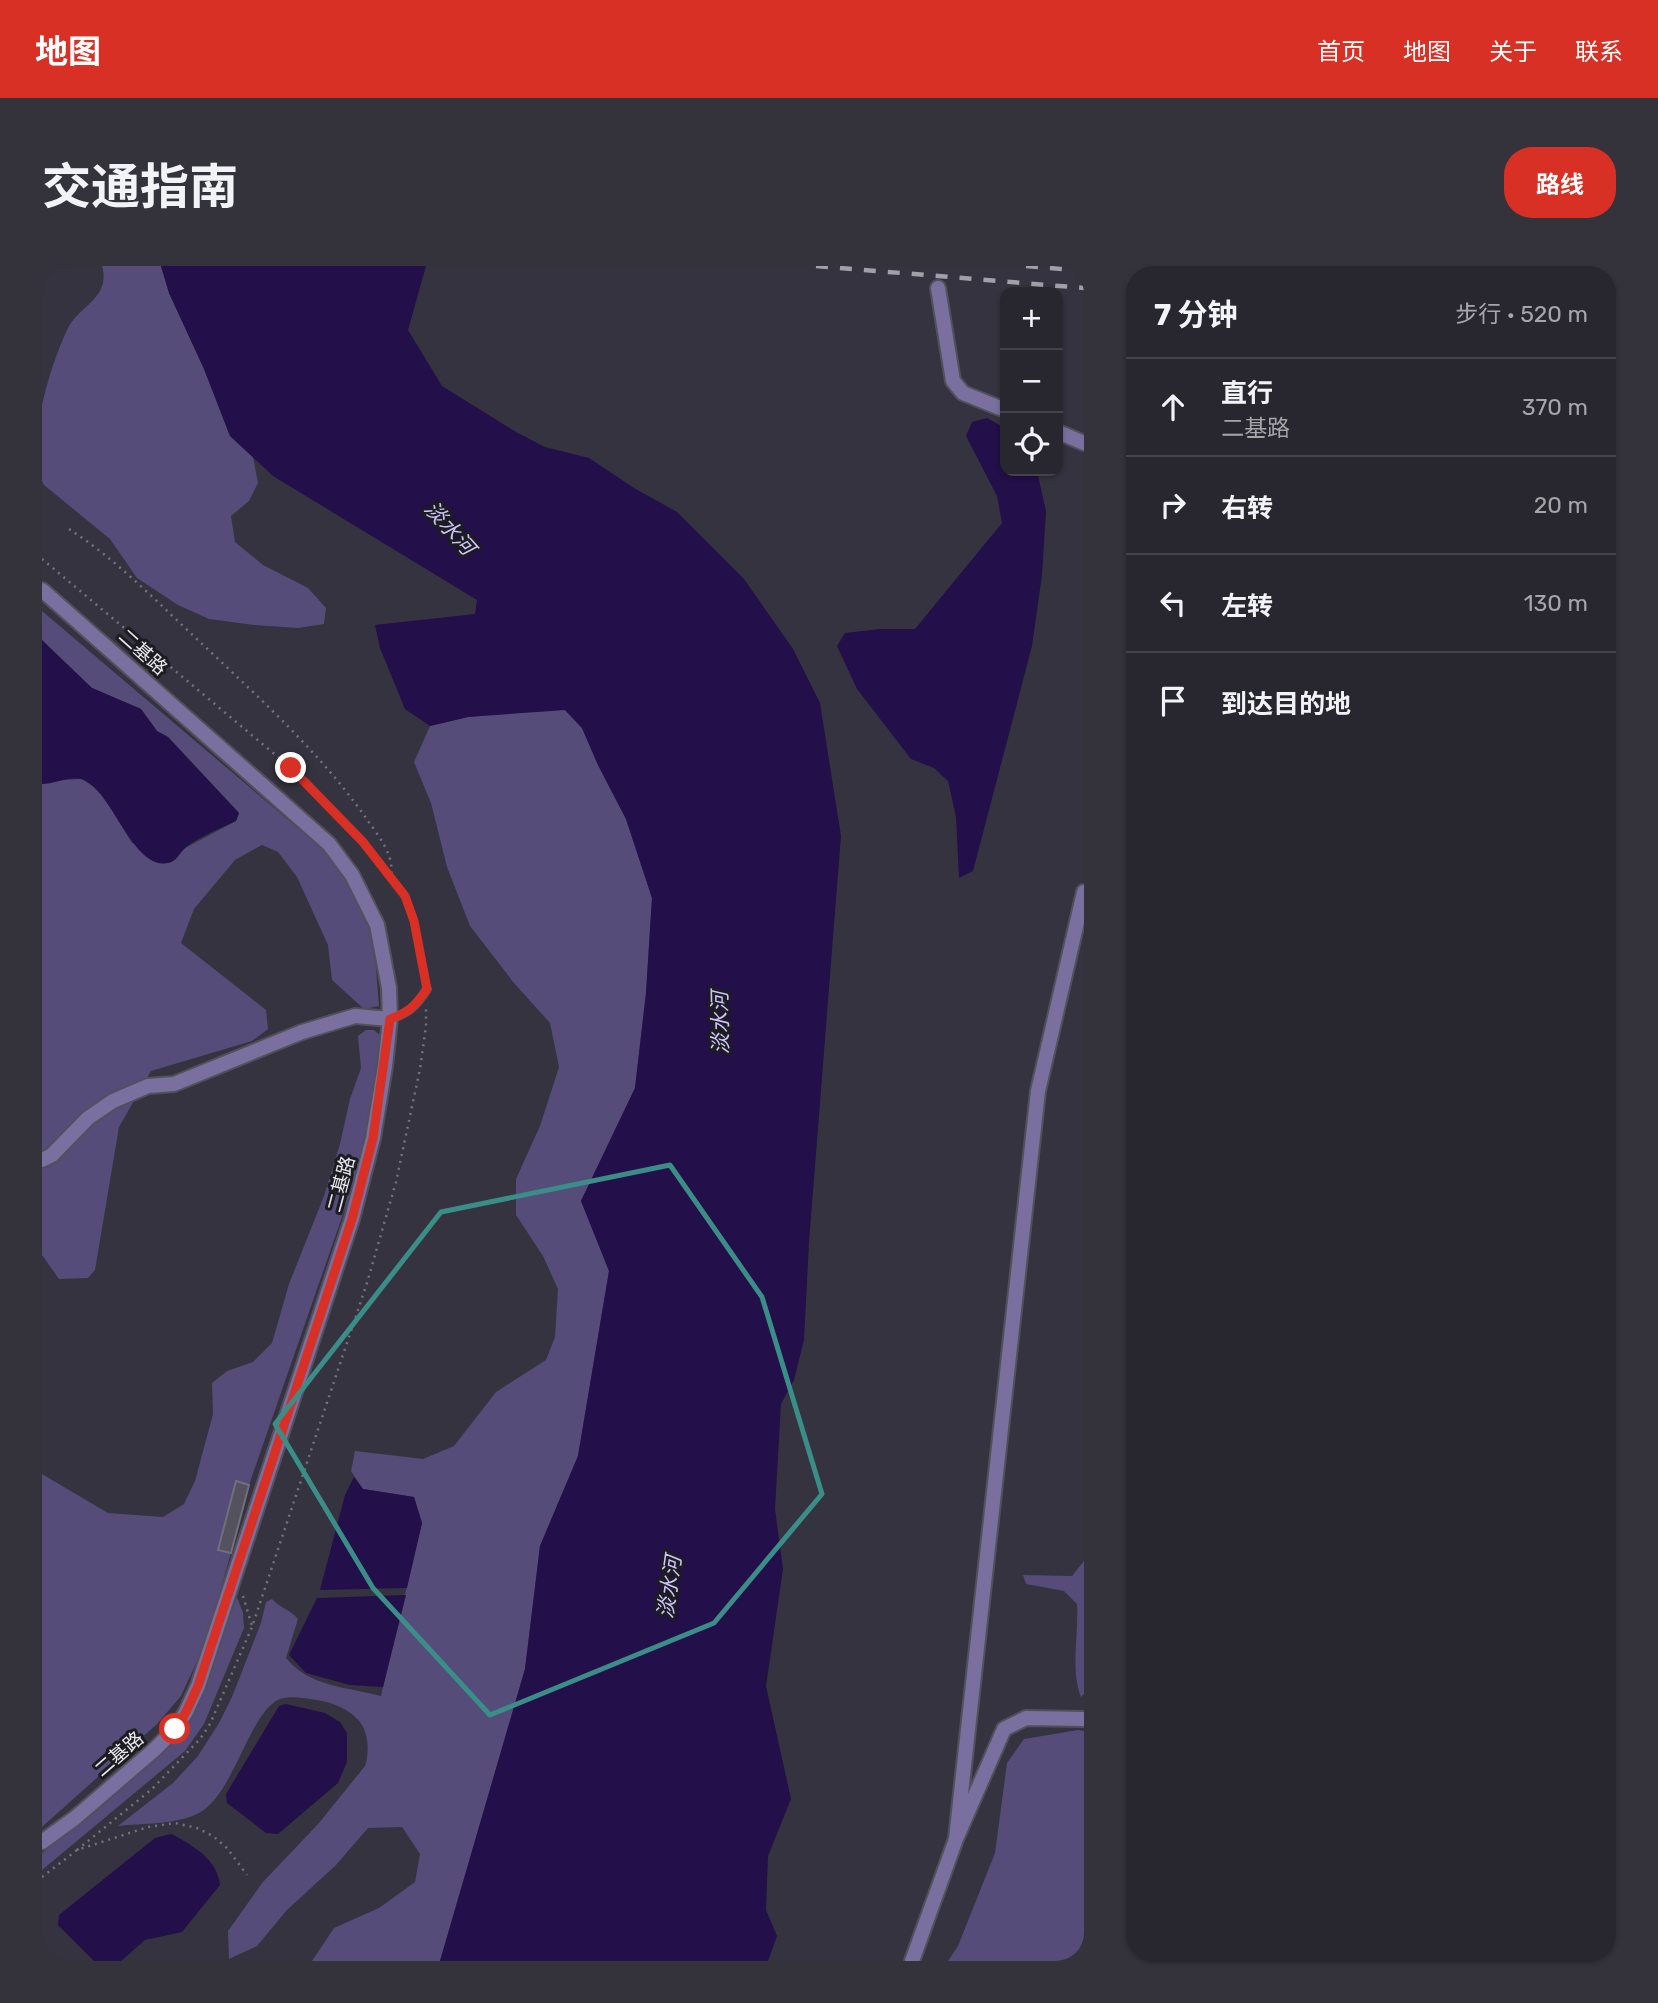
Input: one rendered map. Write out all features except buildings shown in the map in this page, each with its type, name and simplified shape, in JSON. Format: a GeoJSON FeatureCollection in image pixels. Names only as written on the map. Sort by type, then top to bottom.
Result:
{"type":"FeatureCollection","features":[{"type":"Feature","properties":{"kind":"street"},"geometry":{"type":"LineString","coordinates":[[939,288],[953,381],[963,393],[1000,408]]}},
{"type":"Feature","properties":{"kind":"street"},"geometry":{"type":"LineString","coordinates":[[1063,434],[1084,443]]}},
{"type":"Feature","properties":{"kind":"street","name":"二基路"},"geometry":{"type":"LineString","coordinates":[[42,590],[329,844],[352,875],[377,925],[387,978],[390,1019],[373,1138],[352,1219],[198,1686],[175,1729],[75,1818],[42,1842]]}},
{"type":"Feature","properties":{"kind":"street"},"geometry":{"type":"LineString","coordinates":[[956,1839],[1038,1091],[1084,892]]}},
{"type":"Feature","properties":{"kind":"street"},"geometry":{"type":"LineString","coordinates":[[42,1160],[52,1156],[88,1118],[113,1101],[148,1086],[174,1084],[302,1032],[355,1016],[390,1019]]}},
{"type":"Feature","properties":{"kind":"street"},"geometry":{"type":"LineString","coordinates":[[912,1961],[956,1839],[1004,1728],[1026,1718],[1084,1719]]}},
{"type":"Feature","properties":{"kind":"lane"},"geometry":{"type":"LineString","coordinates":[[390,1019],[406,1014],[427,989]]}},
{"type":"Feature","properties":{"kind":"path"},"geometry":{"type":"LineString","coordinates":[[69,529],[86,540],[164,607],[250,688],[326,768],[380,838],[390,859],[392,880]]}},
{"type":"Feature","properties":{"kind":"path"},"geometry":{"type":"LineString","coordinates":[[42,559],[291,768],[363,842],[405,896],[414,921],[427,989],[426,1026],[421,1058],[396,1182],[363,1295],[252,1627],[210,1724],[200,1739],[152,1789],[42,1877]]}},
{"type":"Feature","properties":{"kind":"path"},"geometry":{"type":"LineString","coordinates":[[242,1594],[252,1627]]}},
{"type":"Feature","properties":{"kind":"path"},"geometry":{"type":"LineString","coordinates":[[77,1850],[148,1828],[175,1823],[197,1828],[213,1836],[227,1848],[247,1875]]}},
{"type":"Feature","properties":{"kind":"highlighted area"},"geometry":{"type":"Polygon","coordinates":[[[670,1165],[762,1297],[822,1494],[714,1623],[490,1715],[373,1588],[275,1424],[441,1212],[670,1165]]]}},
{"type":"Feature","properties":{"kind":"shaded area"},"geometry":{"type":"Polygon","coordinates":[[[102,266],[161,266],[169,293],[204,369],[230,436],[253,457],[258,483],[249,501],[231,516],[235,542],[263,565],[308,588],[326,608],[324,624],[298,628],[254,625],[209,619],[178,605],[137,578],[110,539],[44,485],[42,405],[47,386],[68,328],[102,286],[102,266]]]}},
{"type":"Feature","properties":{"kind":"shaded area"},"geometry":{"type":"Polygon","coordinates":[[[42,611],[326,852],[356,894],[374,943],[379,1006],[364,1009],[332,980],[328,945],[297,877],[278,852],[262,845],[235,860],[194,909],[181,943],[266,1010],[268,1029],[252,1041],[151,1071],[119,1127],[95,1270],[88,1278],[59,1279],[42,1255],[42,784],[82,779],[100,791],[132,843],[175,860],[185,848],[236,821],[239,813],[168,737],[157,731],[141,709],[92,688],[45,644],[42,640],[42,611]]]}},
{"type":"Feature","properties":{"kind":"shaded area"},"geometry":{"type":"Polygon","coordinates":[[[534,710],[565,710],[582,728],[626,819],[652,898],[646,993],[635,1088],[581,1201],[609,1271],[578,1456],[540,1546],[525,1669],[440,1961],[312,1961],[334,1928],[379,1908],[415,1882],[420,1854],[402,1827],[368,1828],[336,1865],[287,1910],[257,1946],[229,1959],[228,1931],[263,1882],[319,1823],[365,1766],[367,1740],[359,1720],[345,1709],[328,1702],[295,1697],[280,1699],[269,1707],[259,1720],[221,1791],[210,1805],[188,1818],[118,1826],[173,1783],[198,1756],[232,1697],[261,1623],[266,1602],[272,1599],[298,1619],[286,1658],[295,1668],[317,1680],[381,1696],[422,1523],[414,1497],[363,1489],[351,1471],[355,1451],[423,1459],[454,1446],[496,1392],[546,1360],[555,1337],[558,1289],[543,1256],[516,1215],[516,1179],[540,1126],[559,1067],[550,1023],[514,983],[470,926],[447,867],[431,803],[414,762],[430,726],[468,717],[534,710]]]}},
{"type":"Feature","properties":{"kind":"shaded area"},"geometry":{"type":"Polygon","coordinates":[[[366,1030],[374,1030],[383,1038],[367,1134],[350,1194],[249,1485],[236,1482],[218,1549],[231,1553],[205,1644],[181,1696],[157,1724],[42,1827],[42,1474],[108,1513],[163,1517],[184,1504],[195,1481],[213,1414],[212,1383],[227,1371],[253,1362],[272,1343],[289,1284],[324,1196],[340,1144],[350,1099],[361,1068],[358,1036],[366,1030]]]}},
{"type":"Feature","properties":{"kind":"shaded area"},"geometry":{"type":"Polygon","coordinates":[[[1084,1561],[1084,1694],[1081,1697],[1075,1663],[1077,1604],[1064,1591],[1026,1584],[1023,1575],[1072,1576],[1084,1561]]]}},
{"type":"Feature","properties":{"kind":"shaded area"},"geometry":{"type":"Polygon","coordinates":[[[237,1597],[243,1613],[244,1628],[204,1724],[185,1751],[42,1870],[42,1853],[97,1809],[168,1745],[189,1715],[237,1597]]]}},
{"type":"Feature","properties":{"kind":"shaded area"},"geometry":{"type":"Polygon","coordinates":[[[1084,1731],[1084,1961],[948,1961],[958,1946],[995,1853],[1007,1763],[1024,1739],[1084,1731]]]}},
{"type":"Feature","properties":{"kind":"water","name":"淡水河"},"geometry":{"type":"Polygon","coordinates":[[[161,266],[426,266],[408,330],[442,386],[545,447],[589,458],[677,512],[744,579],[793,649],[820,703],[841,836],[809,1242],[804,1340],[794,1380],[781,1404],[775,1509],[783,1569],[766,1686],[791,1799],[768,1856],[766,1910],[777,1936],[768,1961],[440,1961],[525,1669],[540,1546],[578,1456],[609,1271],[581,1201],[635,1088],[646,993],[652,898],[626,819],[582,728],[565,710],[468,717],[430,726],[405,709],[380,648],[375,625],[475,614],[477,600],[273,476],[230,436],[204,369],[169,293],[161,266]]]}},
{"type":"Feature","properties":{"kind":"water"},"geometry":{"type":"Polygon","coordinates":[[[987,418],[1000,425],[1000,476],[1038,476],[1046,511],[1042,575],[1032,646],[973,871],[959,878],[956,817],[948,781],[934,768],[911,759],[857,689],[837,646],[845,633],[915,629],[1002,523],[997,496],[966,436],[972,422],[987,418]]]}},
{"type":"Feature","properties":{"kind":"water"},"geometry":{"type":"Polygon","coordinates":[[[42,640],[92,688],[141,709],[157,731],[168,737],[239,813],[236,821],[195,841],[171,862],[156,862],[144,855],[134,844],[105,800],[84,780],[42,784],[42,640]]]}},
{"type":"Feature","properties":{"kind":"water"},"geometry":{"type":"Polygon","coordinates":[[[354,1477],[363,1489],[414,1497],[422,1523],[407,1588],[320,1590],[345,1495],[354,1477]]]}},
{"type":"Feature","properties":{"kind":"water"},"geometry":{"type":"Polygon","coordinates":[[[406,1595],[383,1687],[350,1685],[306,1673],[289,1655],[317,1598],[406,1595]]]}},
{"type":"Feature","properties":{"kind":"water"},"geometry":{"type":"Polygon","coordinates":[[[286,1704],[325,1713],[340,1722],[347,1733],[347,1762],[338,1783],[278,1834],[266,1833],[227,1803],[226,1794],[279,1706],[286,1704]]]}},
{"type":"Feature","properties":{"kind":"water"},"geometry":{"type":"Polygon","coordinates":[[[171,1834],[203,1854],[215,1868],[220,1885],[182,1932],[145,1940],[121,1961],[94,1961],[58,1925],[59,1915],[155,1838],[171,1834]]]}},
{"type":"Feature","properties":{"kind":"railway"},"geometry":{"type":"LineString","coordinates":[[816,266],[1084,288]]}},
{"type":"Feature","properties":{"kind":"railway"},"geometry":{"type":"LineString","coordinates":[[1026,266],[1084,271]]}},
{"type":"Feature","properties":{"kind":"route"},"geometry":{"type":"LineString","coordinates":[[175,1729],[198,1686],[352,1219],[373,1138],[390,1019],[406,1014],[427,989],[421,950],[405,896],[363,842],[291,768]]}}]}
